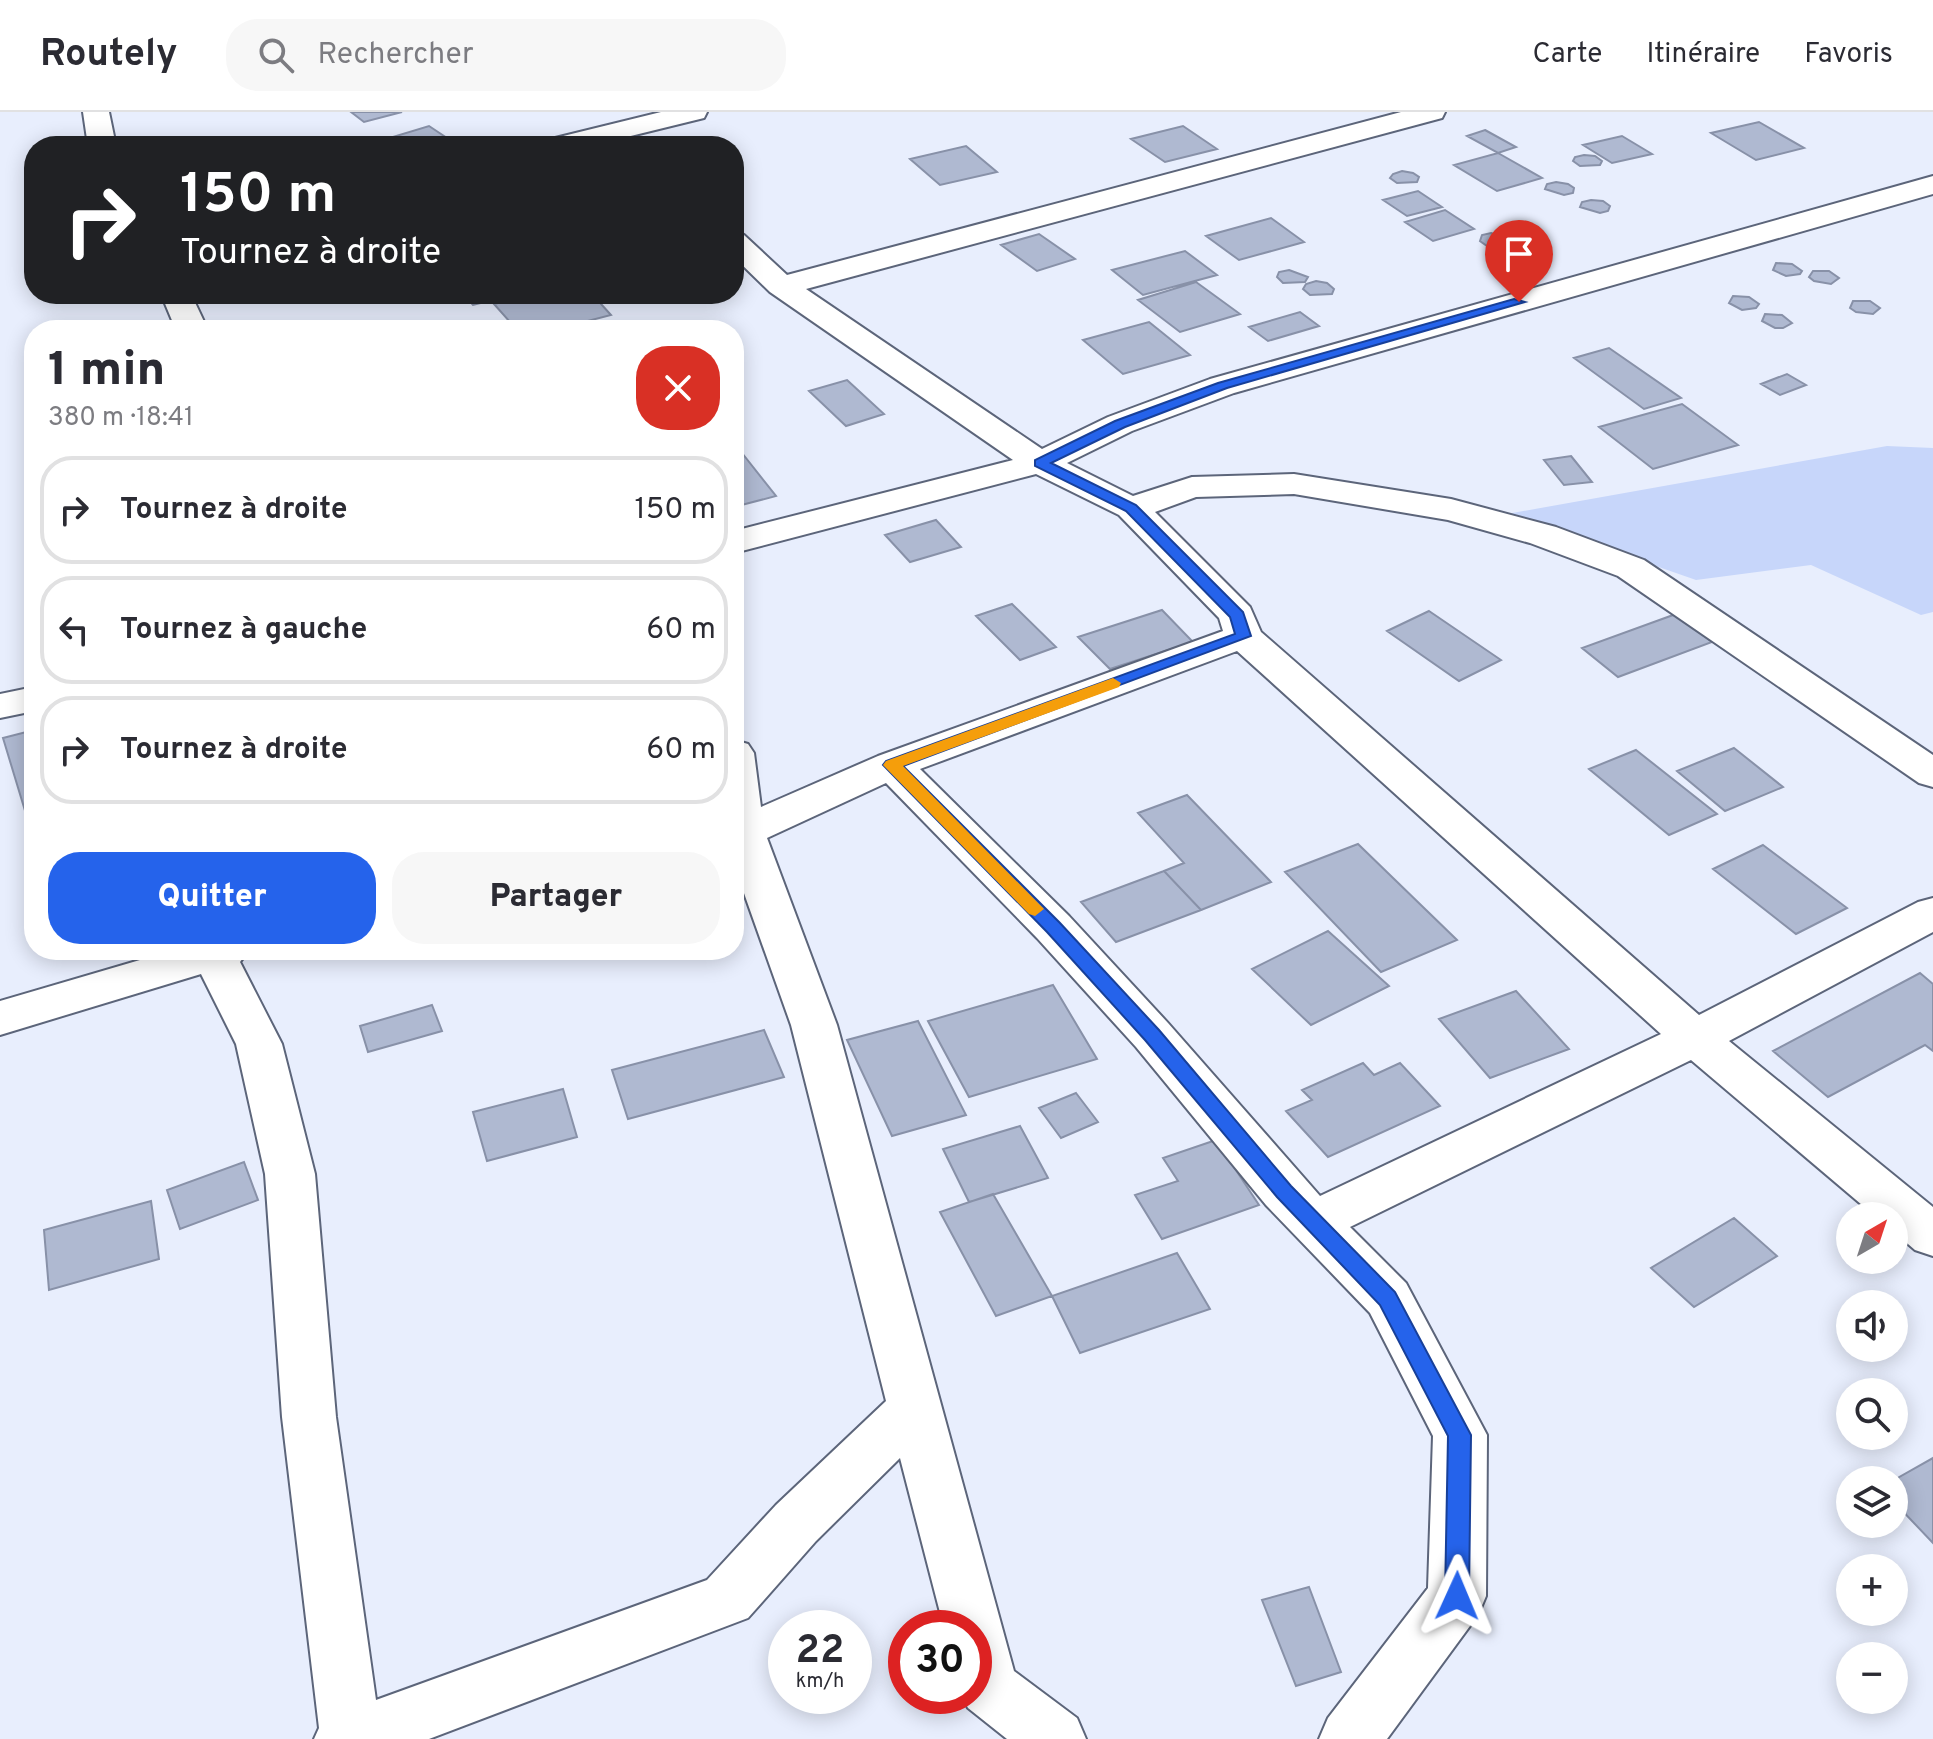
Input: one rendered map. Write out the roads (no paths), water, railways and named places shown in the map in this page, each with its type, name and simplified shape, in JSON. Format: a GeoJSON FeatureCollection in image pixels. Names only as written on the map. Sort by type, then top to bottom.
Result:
{"type":"FeatureCollection","features":[{"type":"Feature","properties":{"kind":"street"},"geometry":{"type":"LineString","coordinates":[[96,112],[100,136]]}},
{"type":"Feature","properties":{"kind":"street"},"geometry":{"type":"LineString","coordinates":[[595,112],[624,136]]}},
{"type":"Feature","properties":{"kind":"street"},"geometry":{"type":"LineString","coordinates":[[631,136],[694,112]]}},
{"type":"Feature","properties":{"kind":"street"},"geometry":{"type":"LineString","coordinates":[[781,286],[1432,112]]}},
{"type":"Feature","properties":{"kind":"street"},"geometry":{"type":"LineString","coordinates":[[744,539],[1040,463],[1120,424],[1222,386],[1933,185]]}},
{"type":"Feature","properties":{"kind":"street"},"geometry":{"type":"LineString","coordinates":[[744,251],[781,286],[1040,463],[1131,508],[1237,615],[1243,636],[1695,1038],[1933,1236]]}},
{"type":"Feature","properties":{"kind":"street"},"geometry":{"type":"LineString","coordinates":[[1131,508],[1192,487],[1294,484],[1451,510],[1543,535],[1631,568],[1933,774]]}},
{"type":"Feature","properties":{"kind":"street"},"geometry":{"type":"LineString","coordinates":[[744,833],[892,765],[1243,636]]}},
{"type":"Feature","properties":{"kind":"street"},"geometry":{"type":"LineString","coordinates":[[0,706],[24,701]]}},
{"type":"Feature","properties":{"kind":"street"},"geometry":{"type":"LineString","coordinates":[[892,765],[1073,949],[1152,1035],[1313,1222],[1388,1298],[1460,1435],[1457,1596],[1350,1739]]}},
{"type":"Feature","properties":{"kind":"street"},"geometry":{"type":"LineString","coordinates":[[744,848],[814,1025],[969,1610]]}},
{"type":"Feature","properties":{"kind":"street"},"geometry":{"type":"LineString","coordinates":[[1313,1222],[1695,1038],[1933,913]]}},
{"type":"Feature","properties":{"kind":"street"},"geometry":{"type":"LineString","coordinates":[[0,1018],[188,960]]}},
{"type":"Feature","properties":{"kind":"street"},"geometry":{"type":"LineString","coordinates":[[221,960],[259,1044],[290,1174],[309,1417],[349,1738],[727,1599],[796,1523],[916,1407]]}},
{"type":"Feature","properties":{"kind":"street"},"geometry":{"type":"LineString","coordinates":[[992,1690],[1055,1739]]}}]}
